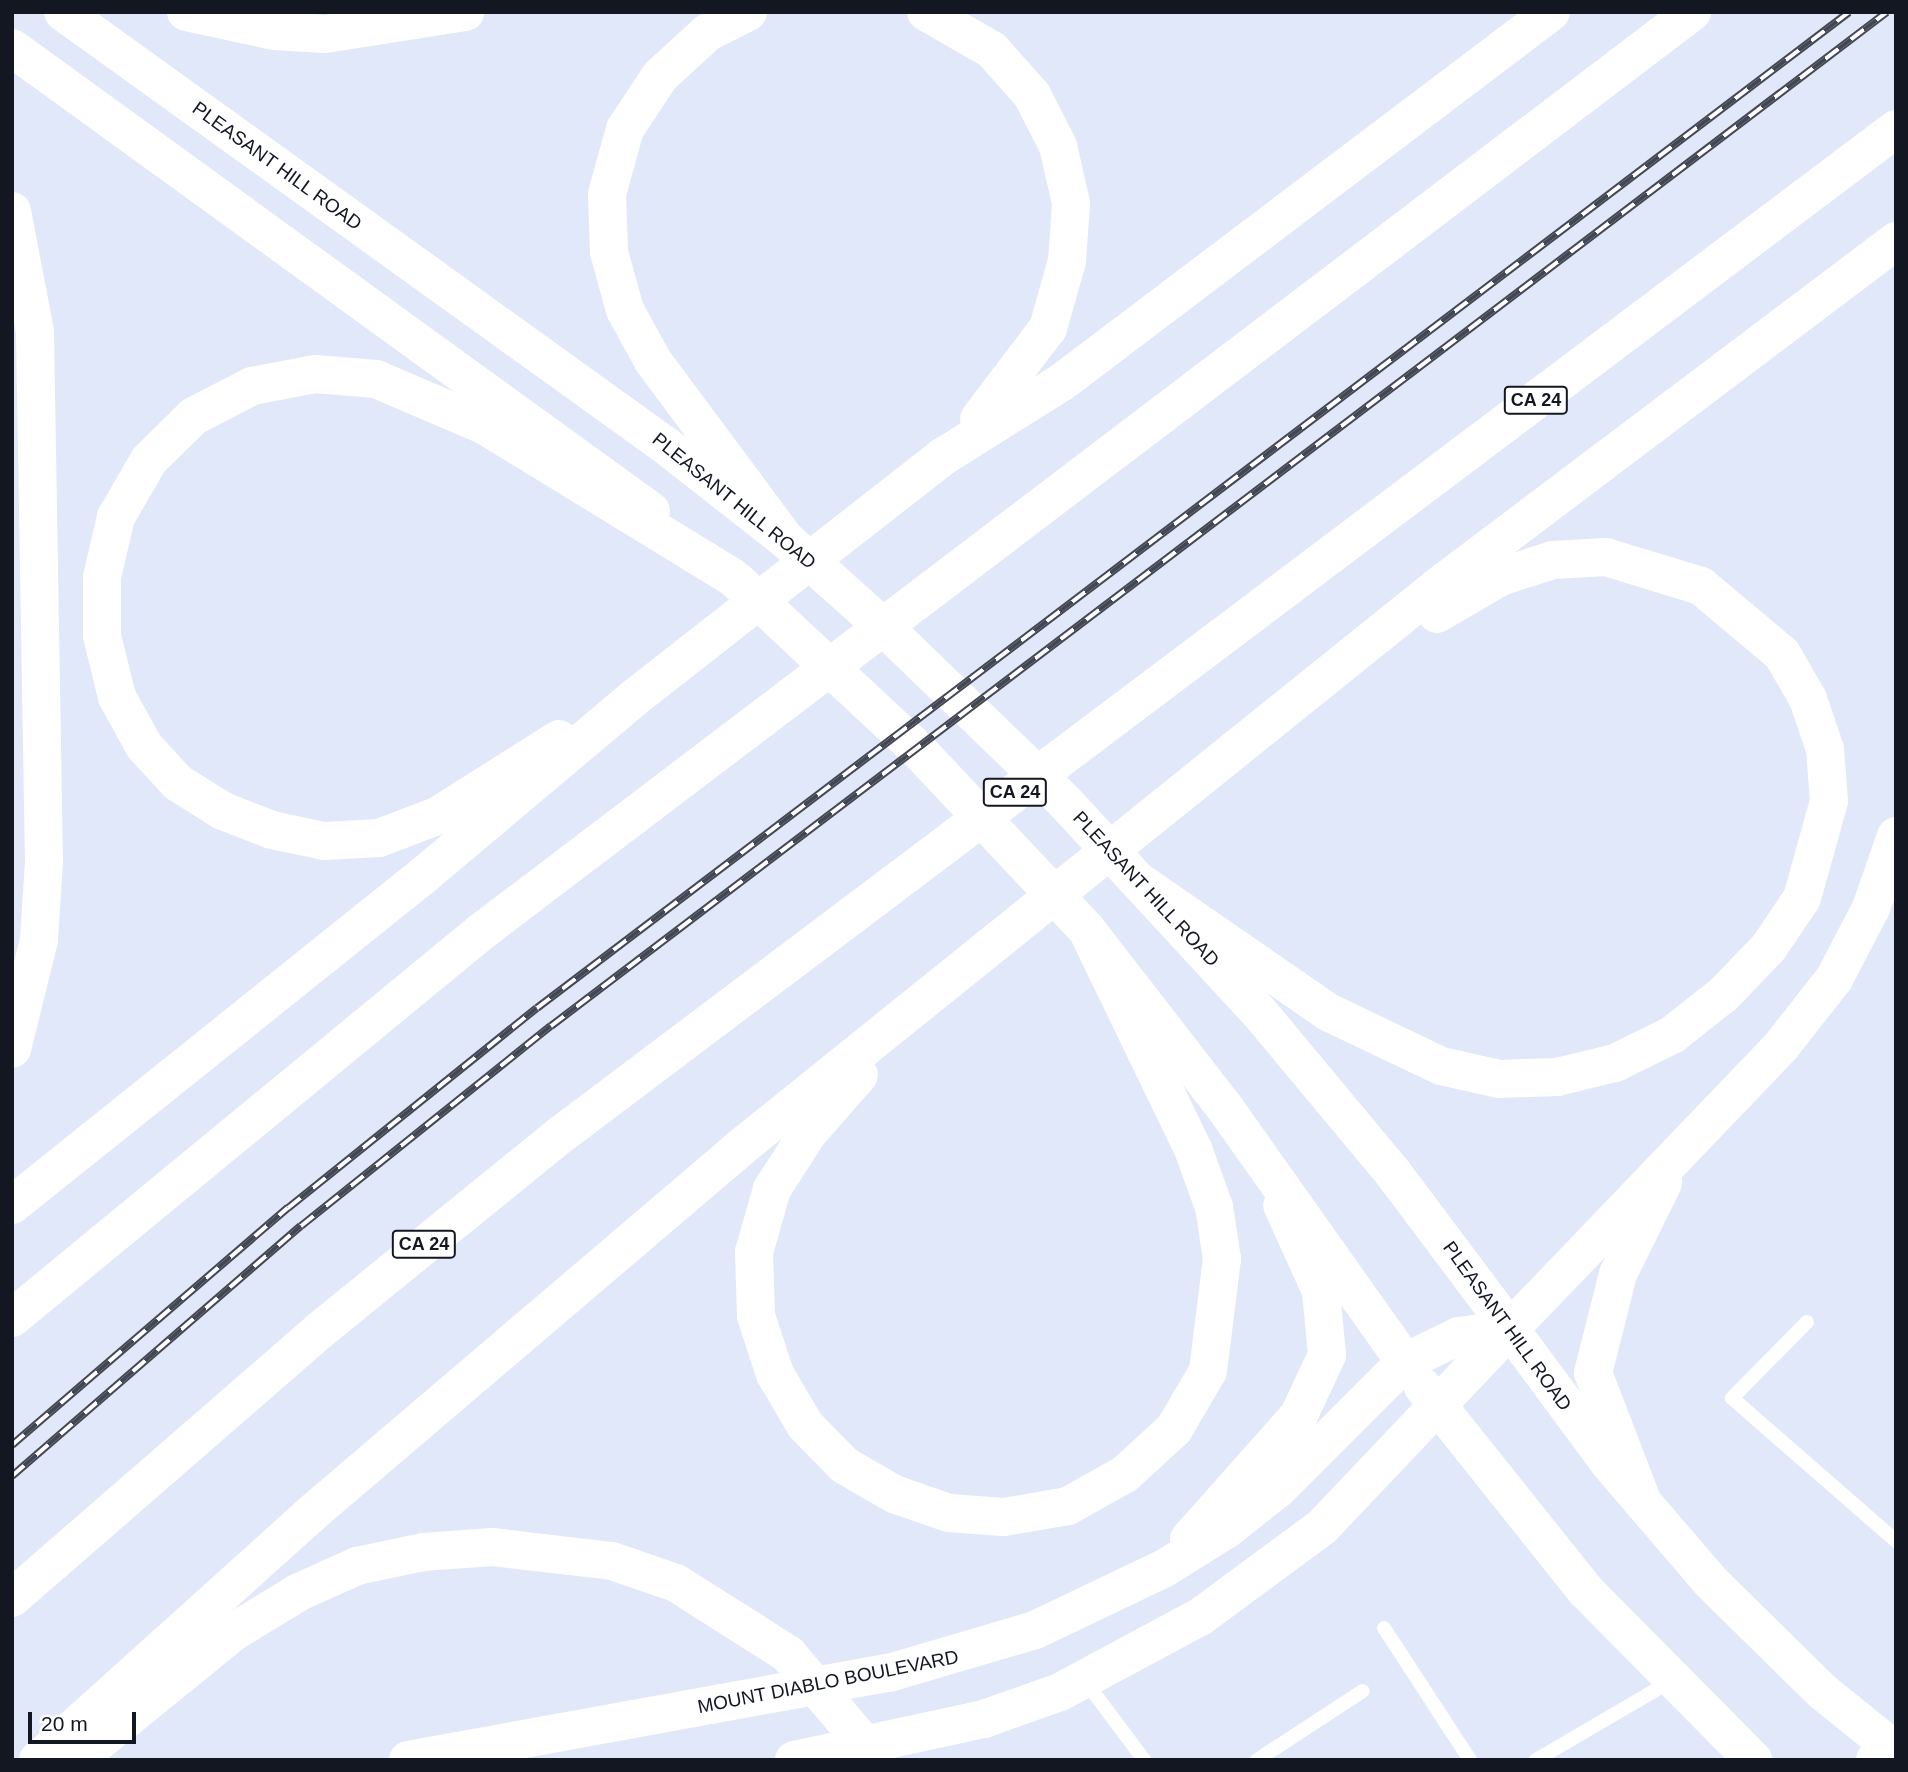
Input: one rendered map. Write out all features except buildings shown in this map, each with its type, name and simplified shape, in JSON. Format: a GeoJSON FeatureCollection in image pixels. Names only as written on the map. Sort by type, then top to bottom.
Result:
{"type":"FeatureCollection","features":[{"type":"Feature","properties":{"kind":"main road","name":"PLEASANT HILL ROAD"},"geometry":{"type":"LineString","coordinates":[[63,12],[665,445],[785,539],[983,721],[1141,883],[1334,1101],[1643,1503],[1760,1634],[1886,1752]]}},
{"type":"Feature","properties":{"kind":"main road"},"geometry":{"type":"LineString","coordinates":[[186,12],[274,31],[326,34],[465,12]]}},
{"type":"Feature","properties":{"kind":"main road"},"geometry":{"type":"LineString","coordinates":[[748,12],[707,33],[660,76],[625,129],[607,194],[609,252],[625,310],[653,361],[785,539]]}},
{"type":"Feature","properties":{"kind":"main road"},"geometry":{"type":"LineString","coordinates":[[926,12],[992,50],[1032,95],[1058,146],[1071,203],[1067,261],[1048,328],[1015,380],[944,456]]}},
{"type":"Feature","properties":{"kind":"main road"},"geometry":{"type":"LineString","coordinates":[[12,1205],[424,875],[634,698],[944,456],[1062,382],[1551,12]]}},
{"type":"Feature","properties":{"kind":"main road"},"geometry":{"type":"LineString","coordinates":[[12,1318],[327,1053],[703,761],[1692,12]]}},
{"type":"Feature","properties":{"kind":"main road"},"geometry":{"type":"LineString","coordinates":[[12,48],[523,414],[732,577],[909,740],[1087,930],[1263,1161],[1437,1407],[1533,1530],[1671,1681],[1753,1760]]}},
{"type":"Feature","properties":{"kind":"main road","name":"CA 24"},"geometry":{"type":"LineString","coordinates":[[12,1598],[441,1230],[853,913],[1896,129]]}},
{"type":"Feature","properties":{"kind":"main road"},"geometry":{"type":"LineString","coordinates":[[12,211],[35,332],[44,862],[39,940],[12,1049]]}},
{"type":"Feature","properties":{"kind":"main road"},"geometry":{"type":"LineString","coordinates":[[38,1760],[383,1451],[930,995],[1246,745],[1436,588],[1896,241]]}},
{"type":"Feature","properties":{"kind":"main road"},"geometry":{"type":"LineString","coordinates":[[634,698],[519,761],[437,816],[379,838],[324,841],[272,830],[223,811],[178,783],[144,746],[117,697],[102,636],[102,577],[116,517],[149,460],[194,416],[252,386],[315,374],[376,379],[484,425],[732,577]]}},
{"type":"Feature","properties":{"kind":"main road"},"geometry":{"type":"LineString","coordinates":[[1141,883],[1328,1012],[1388,1043],[1441,1066],[1499,1079],[1557,1077],[1615,1063],[1672,1035],[1724,994],[1769,947],[1802,898],[1829,801],[1821,737],[1782,654],[1701,586],[1606,557],[1553,560],[1500,577],[1246,745]]}},
{"type":"Feature","properties":{"kind":"main road"},"geometry":{"type":"LineString","coordinates":[[794,1760],[984,1719],[1084,1680],[1262,1575],[1322,1527],[1510,1329],[1670,1167],[1834,979],[1871,908],[1896,836]]}},
{"type":"Feature","properties":{"kind":"main road"},"geometry":{"type":"LineString","coordinates":[[930,995],[808,1133],[772,1189],[754,1252],[756,1316],[775,1374],[805,1425],[844,1465],[894,1494],[949,1513],[1004,1517],[1068,1506],[1125,1475],[1174,1429],[1208,1371],[1222,1259],[1214,1207],[1193,1149],[1087,930]]}},
{"type":"Feature","properties":{"kind":"main road"},"geometry":{"type":"LineString","coordinates":[[1165,1568],[1299,1415],[1327,1355],[1321,1291],[1263,1161]]}},
{"type":"Feature","properties":{"kind":"main road"},"geometry":{"type":"LineString","coordinates":[[1643,1503],[1594,1373],[1618,1274],[1639,1242],[1670,1167]]}},
{"type":"Feature","properties":{"kind":"main road","name":"MOUNT DIABLO BOULEVARD"},"geometry":{"type":"LineString","coordinates":[[408,1760],[964,1656],[1035,1630],[1165,1568],[1279,1488],[1405,1362],[1460,1336],[1510,1329]]}},
{"type":"Feature","properties":{"kind":"main road"},"geometry":{"type":"LineString","coordinates":[[76,1760],[235,1631],[357,1566],[423,1552],[551,1549],[676,1583],[788,1654],[878,1760]]}},
{"type":"Feature","properties":{"kind":"lane"},"geometry":{"type":"LineString","coordinates":[[1807,1322],[1732,1398],[1896,1542]]}},
{"type":"Feature","properties":{"kind":"lane"},"geometry":{"type":"LineString","coordinates":[[1384,1628],[1470,1760]]}},
{"type":"Feature","properties":{"kind":"lane"},"geometry":{"type":"LineString","coordinates":[[1084,1680],[1144,1760]]}},
{"type":"Feature","properties":{"kind":"lane"},"geometry":{"type":"LineString","coordinates":[[1536,1760],[1671,1681]]}},
{"type":"Feature","properties":{"kind":"lane"},"geometry":{"type":"LineString","coordinates":[[1257,1760],[1363,1691]]}},
{"type":"Feature","properties":{"kind":"railway"},"geometry":{"type":"LineString","coordinates":[[12,1445],[288,1208],[537,1008],[1849,12]]}},
{"type":"Feature","properties":{"kind":"railway"},"geometry":{"type":"LineString","coordinates":[[12,1476],[301,1226],[551,1026],[1887,12]]}}]}
